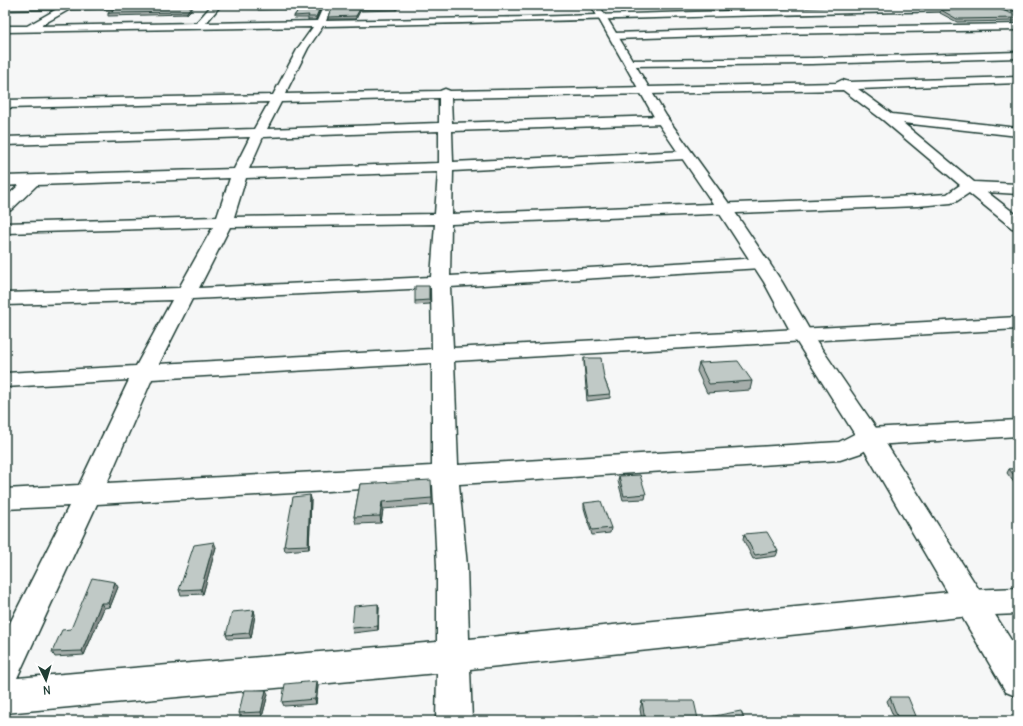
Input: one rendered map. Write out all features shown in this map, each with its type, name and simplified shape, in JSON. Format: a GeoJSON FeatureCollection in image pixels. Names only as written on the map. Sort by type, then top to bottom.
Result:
{"type":"FeatureCollection","features":[{"type":"Feature","properties":{"kind":"street"},"geometry":{"type":"LineString","coordinates":[[5,7],[128,5]]}},
{"type":"Feature","properties":{"kind":"street"},"geometry":{"type":"LineString","coordinates":[[198,26],[217,5]]}},
{"type":"Feature","properties":{"kind":"street"},"geometry":{"type":"LineString","coordinates":[[5,668],[88,495],[144,372],[224,222],[239,175],[258,134],[303,48],[320,24],[328,5]]}},
{"type":"Feature","properties":{"kind":"street"},"geometry":{"type":"LineString","coordinates":[[739,5],[789,44]]}},
{"type":"Feature","properties":{"kind":"street"},"geometry":{"type":"LineString","coordinates":[[29,28],[68,6]]}},
{"type":"Feature","properties":{"kind":"street"},"geometry":{"type":"LineString","coordinates":[[887,7],[953,39]]}},
{"type":"Feature","properties":{"kind":"street"},"geometry":{"type":"LineString","coordinates":[[5,29],[452,21],[599,11],[749,13],[887,7],[1018,7]]}},
{"type":"Feature","properties":{"kind":"street"},"geometry":{"type":"LineString","coordinates":[[451,10],[452,21]]}},
{"type":"Feature","properties":{"kind":"street"},"geometry":{"type":"LineString","coordinates":[[599,11],[662,120],[761,263],[803,336],[869,437],[1018,681]]}},
{"type":"Feature","properties":{"kind":"street"},"geometry":{"type":"LineString","coordinates":[[614,36],[772,31],[1018,27]]}},
{"type":"Feature","properties":{"kind":"street"},"geometry":{"type":"LineString","coordinates":[[967,45],[1008,65]]}},
{"type":"Feature","properties":{"kind":"street"},"geometry":{"type":"LineString","coordinates":[[800,52],[888,118],[1018,224]]}},
{"type":"Feature","properties":{"kind":"street"},"geometry":{"type":"LineString","coordinates":[[630,63],[812,61],[1018,55]]}},
{"type":"Feature","properties":{"kind":"street"},"geometry":{"type":"LineString","coordinates":[[7,98],[19,103],[276,99],[445,93],[846,86],[1018,80]]}},
{"type":"Feature","properties":{"kind":"street"},"geometry":{"type":"LineString","coordinates":[[445,93],[447,126],[443,219],[444,246],[440,282],[442,354],[446,410],[445,476],[452,566],[454,721]]}},
{"type":"Feature","properties":{"kind":"street"},"geometry":{"type":"LineString","coordinates":[[888,118],[1018,132]]}},
{"type":"Feature","properties":{"kind":"street"},"geometry":{"type":"LineString","coordinates":[[5,140],[258,134],[447,126],[662,120]]}},
{"type":"Feature","properties":{"kind":"street"},"geometry":{"type":"LineString","coordinates":[[5,181],[239,175],[686,156]]}},
{"type":"Feature","properties":{"kind":"street"},"geometry":{"type":"LineString","coordinates":[[5,207],[32,181]]}},
{"type":"Feature","properties":{"kind":"street"},"geometry":{"type":"LineString","coordinates":[[5,228],[224,222],[443,219],[724,208],[951,198],[970,186],[1018,188]]}},
{"type":"Feature","properties":{"kind":"street"},"geometry":{"type":"LineString","coordinates":[[5,299],[185,294],[440,282],[761,263]]}},
{"type":"Feature","properties":{"kind":"street"},"geometry":{"type":"LineString","coordinates":[[5,380],[442,354],[803,336],[1018,323]]}},
{"type":"Feature","properties":{"kind":"street"},"geometry":{"type":"LineString","coordinates":[[5,499],[445,476],[840,451],[852,447],[869,437],[1018,428]]}},
{"type":"Feature","properties":{"kind":"street"},"geometry":{"type":"LineString","coordinates":[[5,696],[453,656],[970,603],[1018,601]]}},
{"type":"Feature","properties":{"kind":"building"},"geometry":{"type":"Polygon","coordinates":[[[130,5],[192,5],[187,12],[108,13],[119,7],[128,7],[130,5]]]}},
{"type":"Feature","properties":{"kind":"building"},"geometry":{"type":"Polygon","coordinates":[[[260,5],[321,5],[316,17],[308,17],[309,15],[294,16],[301,7],[258,8],[260,5]]]}},
{"type":"Feature","properties":{"kind":"building"},"geometry":{"type":"Polygon","coordinates":[[[332,5],[397,5],[397,7],[360,9],[356,16],[328,17],[332,5]]]}},
{"type":"Feature","properties":{"kind":"building"},"geometry":{"type":"Polygon","coordinates":[[[999,9],[1018,16],[1018,18],[957,19],[941,10],[999,9]]]}},
{"type":"Feature","properties":{"kind":"building"},"geometry":{"type":"Polygon","coordinates":[[[415,286],[429,286],[429,300],[415,301],[415,286]]]}},
{"type":"Feature","properties":{"kind":"building"},"geometry":{"type":"Polygon","coordinates":[[[584,358],[601,358],[604,378],[610,394],[588,396],[584,358]]]}},
{"type":"Feature","properties":{"kind":"building"},"geometry":{"type":"Polygon","coordinates":[[[738,361],[752,381],[709,384],[699,363],[738,361]]]}},
{"type":"Feature","properties":{"kind":"building"},"geometry":{"type":"Polygon","coordinates":[[[1009,469],[1018,469],[1018,480],[1009,469]]]}},
{"type":"Feature","properties":{"kind":"building"},"geometry":{"type":"Polygon","coordinates":[[[640,475],[646,494],[624,496],[619,476],[640,475]]]}},
{"type":"Feature","properties":{"kind":"building"},"geometry":{"type":"Polygon","coordinates":[[[431,480],[432,498],[382,502],[380,516],[354,517],[360,484],[431,480]]]}},
{"type":"Feature","properties":{"kind":"building"},"geometry":{"type":"Polygon","coordinates":[[[310,495],[308,545],[284,546],[293,497],[310,495]]]}},
{"type":"Feature","properties":{"kind":"building"},"geometry":{"type":"Polygon","coordinates":[[[601,501],[611,528],[592,530],[584,503],[601,501]]]}},
{"type":"Feature","properties":{"kind":"building"},"geometry":{"type":"Polygon","coordinates":[[[767,532],[778,551],[755,555],[744,534],[767,532]]]}},
{"type":"Feature","properties":{"kind":"building"},"geometry":{"type":"Polygon","coordinates":[[[214,542],[201,589],[179,590],[194,545],[214,542]]]}},
{"type":"Feature","properties":{"kind":"building"},"geometry":{"type":"Polygon","coordinates":[[[92,578],[115,582],[108,603],[101,603],[82,651],[52,652],[62,630],[71,629],[92,578]]]}},
{"type":"Feature","properties":{"kind":"building"},"geometry":{"type":"Polygon","coordinates":[[[378,604],[378,626],[352,628],[354,606],[378,604]]]}},
{"type":"Feature","properties":{"kind":"building"},"geometry":{"type":"Polygon","coordinates":[[[254,610],[249,633],[226,635],[232,612],[254,610]]]}},
{"type":"Feature","properties":{"kind":"building"},"geometry":{"type":"Polygon","coordinates":[[[317,681],[315,699],[282,702],[285,684],[317,681]]]}},
{"type":"Feature","properties":{"kind":"building"},"geometry":{"type":"Polygon","coordinates":[[[244,690],[266,690],[261,712],[239,713],[244,690]]]}},
{"type":"Feature","properties":{"kind":"building"},"geometry":{"type":"Polygon","coordinates":[[[890,697],[908,697],[916,716],[897,716],[890,697]]]}},
{"type":"Feature","properties":{"kind":"building"},"geometry":{"type":"Polygon","coordinates":[[[642,701],[694,701],[698,719],[741,711],[745,721],[645,721],[642,701]]]}},
{"type":"Feature","properties":{"kind":"building"},"geometry":{"type":"Polygon","coordinates":[[[595,715],[597,721],[571,721],[570,718],[595,715]]]}}]}
